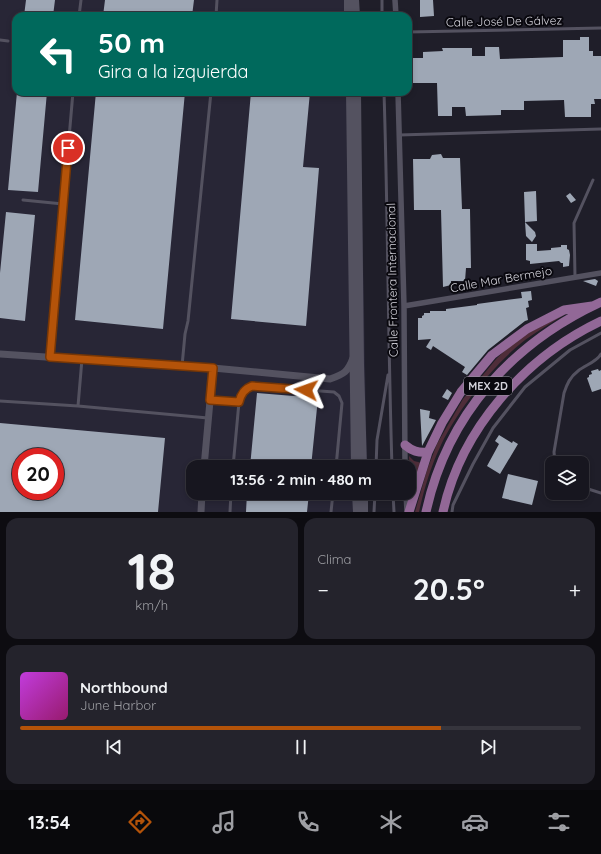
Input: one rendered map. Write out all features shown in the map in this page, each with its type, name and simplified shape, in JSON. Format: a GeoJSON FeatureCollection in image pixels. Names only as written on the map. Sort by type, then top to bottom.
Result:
{"type":"FeatureCollection","features":[{"type":"Feature","properties":{"kind":"highway","name":"MEX 2D"},"geometry":{"type":"LineString","coordinates":[[426,512],[437,471],[446,450],[456,430],[482,394],[517,355],[563,322],[601,302]]}},
{"type":"Feature","properties":{"kind":"highway"},"geometry":{"type":"LineString","coordinates":[[408,512],[428,452],[442,423],[461,392],[492,355],[527,329],[564,310],[592,306]]}},
{"type":"Feature","properties":{"kind":"highway","name":"MEX 2D"},"geometry":{"type":"LineString","coordinates":[[443,512],[445,501],[454,476],[474,435],[511,386],[546,354],[585,329],[601,322]]}},
{"type":"Feature","properties":{"kind":"highway"},"geometry":{"type":"LineString","coordinates":[[404,445],[419,452],[428,452]]}},
{"type":"Feature","properties":{"kind":"main road"},"geometry":{"type":"LineString","coordinates":[[348,0],[348,12]]}},
{"type":"Feature","properties":{"kind":"main road"},"geometry":{"type":"LineString","coordinates":[[355,0],[356,12]]}},
{"type":"Feature","properties":{"kind":"main road"},"geometry":{"type":"LineString","coordinates":[[350,96],[355,460]]}},
{"type":"Feature","properties":{"kind":"main road"},"geometry":{"type":"LineString","coordinates":[[357,96],[363,460]]}},
{"type":"Feature","properties":{"kind":"main road"},"geometry":{"type":"LineString","coordinates":[[356,500],[357,512]]}},
{"type":"Feature","properties":{"kind":"main road"},"geometry":{"type":"LineString","coordinates":[[364,500],[364,512]]}},
{"type":"Feature","properties":{"kind":"street"},"geometry":{"type":"LineString","coordinates":[[395,0],[396,12]]}},
{"type":"Feature","properties":{"kind":"street","name":"Calle Frontera Internacional"},"geometry":{"type":"LineString","coordinates":[[398,96],[404,306],[405,460]]}},
{"type":"Feature","properties":{"kind":"street","name":"Calle Mar Bermejo"},"geometry":{"type":"LineString","coordinates":[[404,306],[601,273]]}},
{"type":"Feature","properties":{"kind":"street"},"geometry":{"type":"LineString","coordinates":[[0,354],[213,368],[330,379],[342,375],[349,368],[360,337]]}},
{"type":"Feature","properties":{"kind":"street"},"geometry":{"type":"LineString","coordinates":[[205,460],[213,368]]}},
{"type":"Feature","properties":{"kind":"street"},"geometry":{"type":"LineString","coordinates":[[200,512],[201,500]]}},
{"type":"Feature","properties":{"kind":"street"},"geometry":{"type":"LineString","coordinates":[[407,500],[408,512]]}},
{"type":"Feature","properties":{"kind":"lane"},"geometry":{"type":"LineString","coordinates":[[80,12],[81,0]]}},
{"type":"Feature","properties":{"kind":"lane"},"geometry":{"type":"LineString","coordinates":[[216,12],[217,0]]}},
{"type":"Feature","properties":{"kind":"lane"},"geometry":{"type":"LineString","coordinates":[[382,0],[382,12]]}},
{"type":"Feature","properties":{"kind":"lane","name":"Calle José De Gálvez"},"geometry":{"type":"LineString","coordinates":[[412,32],[601,28]]}},
{"type":"Feature","properties":{"kind":"lane"},"geometry":{"type":"LineString","coordinates":[[0,40],[8,41]]}},
{"type":"Feature","properties":{"kind":"lane"},"geometry":{"type":"LineString","coordinates":[[50,357],[73,96]]}},
{"type":"Feature","properties":{"kind":"lane"},"geometry":{"type":"LineString","coordinates":[[182,366],[185,334],[188,321],[211,96]]}},
{"type":"Feature","properties":{"kind":"lane"},"geometry":{"type":"LineString","coordinates":[[384,96],[388,211],[389,367],[392,460]]}},
{"type":"Feature","properties":{"kind":"lane"},"geometry":{"type":"LineString","coordinates":[[399,135],[601,129]]}},
{"type":"Feature","properties":{"kind":"lane"},"geometry":{"type":"LineString","coordinates":[[575,277],[574,223],[593,180]]}},
{"type":"Feature","properties":{"kind":"lane"},"geometry":{"type":"LineString","coordinates":[[24,200],[63,204]]}},
{"type":"Feature","properties":{"kind":"lane"},"geometry":{"type":"LineString","coordinates":[[452,512],[453,505],[473,464],[493,428],[525,387],[570,350],[601,333]]}},
{"type":"Feature","properties":{"kind":"lane"},"geometry":{"type":"LineString","coordinates":[[554,456],[564,393],[567,384],[578,371],[599,358],[601,354]]}},
{"type":"Feature","properties":{"kind":"lane"},"geometry":{"type":"LineString","coordinates":[[78,406],[82,359]]}},
{"type":"Feature","properties":{"kind":"lane"},"geometry":{"type":"LineString","coordinates":[[376,460],[377,440],[389,367]]}},
{"type":"Feature","properties":{"kind":"lane"},"geometry":{"type":"LineString","coordinates":[[234,460],[239,402],[241,394],[246,388],[252,386],[334,392],[339,396],[342,404],[337,460]]}},
{"type":"Feature","properties":{"kind":"lane"},"geometry":{"type":"LineString","coordinates":[[210,400],[239,402]]}},
{"type":"Feature","properties":{"kind":"lane"},"geometry":{"type":"LineString","coordinates":[[0,401],[78,406],[208,418]]}},
{"type":"Feature","properties":{"kind":"lane"},"geometry":{"type":"LineString","coordinates":[[589,489],[601,493]]}},
{"type":"Feature","properties":{"kind":"lane"},"geometry":{"type":"LineString","coordinates":[[230,512],[231,500]]}},
{"type":"Feature","properties":{"kind":"lane"},"geometry":{"type":"LineString","coordinates":[[331,512],[332,500]]}},
{"type":"Feature","properties":{"kind":"lane"},"geometry":{"type":"LineString","coordinates":[[374,512],[375,500]]}},
{"type":"Feature","properties":{"kind":"lane"},"geometry":{"type":"LineString","coordinates":[[393,500],[394,512]]}},
{"type":"Feature","properties":{"kind":"shaded area"},"geometry":{"type":"Polygon","coordinates":[[[0,0],[359,0],[359,12],[12,12],[12,96],[360,96],[367,460],[186,460],[186,500],[368,500],[366,503],[366,512],[0,512],[0,0]]]}},
{"type":"Feature","properties":{"kind":"shaded area"},"geometry":{"type":"Polygon","coordinates":[[[569,312],[525,340],[501,362],[477,388],[448,431],[441,445],[428,478],[419,512],[415,512],[427,470],[437,444],[463,399],[497,358],[511,345],[523,336],[569,312]]]}},
{"type":"Feature","properties":{"kind":"shaded area"},"geometry":{"type":"Polygon","coordinates":[[[416,462],[422,463],[416,483],[416,462]]]}},
{"type":"Feature","properties":{"kind":"building"},"geometry":{"type":"Polygon","coordinates":[[[26,0],[55,0],[54,12],[24,12],[26,0]]]}},
{"type":"Feature","properties":{"kind":"building"},"geometry":{"type":"Polygon","coordinates":[[[105,0],[194,0],[192,12],[104,12],[105,0]]]}},
{"type":"Feature","properties":{"kind":"building"},"geometry":{"type":"Polygon","coordinates":[[[420,0],[433,0],[434,16],[420,17],[420,0]]]}},
{"type":"Feature","properties":{"kind":"building"},"geometry":{"type":"Polygon","coordinates":[[[580,37],[589,37],[589,51],[593,51],[593,56],[601,56],[601,99],[594,99],[595,104],[591,104],[591,117],[565,117],[564,100],[524,101],[524,110],[501,110],[501,115],[466,116],[465,107],[452,107],[452,116],[438,116],[437,83],[412,83],[412,58],[423,58],[423,52],[443,51],[442,48],[472,48],[472,56],[485,56],[485,47],[499,47],[500,59],[563,57],[563,40],[580,40],[580,37]]]}},
{"type":"Feature","properties":{"kind":"building"},"geometry":{"type":"Polygon","coordinates":[[[17,96],[47,96],[38,192],[8,190],[17,96]]]}},
{"type":"Feature","properties":{"kind":"building"},"geometry":{"type":"Polygon","coordinates":[[[96,96],[185,96],[163,329],[75,320],[96,96]]]}},
{"type":"Feature","properties":{"kind":"building"},"geometry":{"type":"Polygon","coordinates":[[[251,96],[310,96],[303,167],[319,168],[306,326],[231,319],[251,96]]]}},
{"type":"Feature","properties":{"kind":"building"},"geometry":{"type":"Polygon","coordinates":[[[441,154],[443,158],[460,158],[462,209],[470,209],[471,268],[466,268],[465,281],[451,281],[451,285],[443,287],[441,210],[414,210],[413,159],[430,159],[432,155],[441,154]]]}},
{"type":"Feature","properties":{"kind":"building"},"geometry":{"type":"Polygon","coordinates":[[[536,191],[537,221],[525,222],[524,192],[536,191]]]}},
{"type":"Feature","properties":{"kind":"building"},"geometry":{"type":"Polygon","coordinates":[[[570,193],[576,200],[571,203],[566,196],[570,193]]]}},
{"type":"Feature","properties":{"kind":"building"},"geometry":{"type":"Polygon","coordinates":[[[6,212],[35,215],[25,321],[0,318],[0,273],[6,212]]]}},
{"type":"Feature","properties":{"kind":"building"},"geometry":{"type":"Polygon","coordinates":[[[525,222],[535,232],[536,236],[532,242],[526,236],[525,222]]]}},
{"type":"Feature","properties":{"kind":"building"},"geometry":{"type":"Polygon","coordinates":[[[526,244],[537,244],[537,251],[551,250],[551,248],[567,245],[570,255],[569,266],[563,267],[563,263],[559,261],[530,264],[530,261],[526,260],[526,244]]]}},
{"type":"Feature","properties":{"kind":"building"},"geometry":{"type":"Polygon","coordinates":[[[595,279],[598,281],[596,286],[583,281],[595,279]]]}},
{"type":"Feature","properties":{"kind":"building"},"geometry":{"type":"Polygon","coordinates":[[[531,291],[532,300],[528,301],[529,307],[526,308],[528,320],[488,350],[467,375],[462,372],[465,367],[433,346],[431,350],[426,347],[431,339],[418,340],[418,318],[422,318],[424,313],[430,313],[430,311],[446,311],[446,309],[522,298],[521,292],[531,291]]]}},
{"type":"Feature","properties":{"kind":"building"},"geometry":{"type":"Polygon","coordinates":[[[598,369],[599,371],[601,370],[601,389],[592,392],[587,378],[592,374],[591,371],[598,369]]]}},
{"type":"Feature","properties":{"kind":"building"},"geometry":{"type":"Polygon","coordinates":[[[447,389],[452,393],[448,400],[442,397],[447,389]]]}},
{"type":"Feature","properties":{"kind":"building"},"geometry":{"type":"Polygon","coordinates":[[[257,393],[318,398],[312,460],[251,460],[257,393]]]}},
{"type":"Feature","properties":{"kind":"building"},"geometry":{"type":"Polygon","coordinates":[[[420,409],[430,411],[429,418],[436,420],[422,446],[420,409]]]}},
{"type":"Feature","properties":{"kind":"building"},"geometry":{"type":"Polygon","coordinates":[[[0,423],[165,438],[158,512],[0,512],[0,423]]]}},
{"type":"Feature","properties":{"kind":"building"},"geometry":{"type":"Polygon","coordinates":[[[499,435],[512,443],[513,441],[518,444],[500,474],[487,466],[499,444],[495,441],[499,435]]]}},
{"type":"Feature","properties":{"kind":"building"},"geometry":{"type":"Polygon","coordinates":[[[508,474],[538,481],[532,505],[502,498],[508,474]]]}},
{"type":"Feature","properties":{"kind":"building"},"geometry":{"type":"Polygon","coordinates":[[[247,500],[308,500],[307,512],[246,512],[247,500]]]}},
{"type":"Feature","properties":{"kind":"route"},"geometry":{"type":"LineString","coordinates":[[68,148],[50,357],[213,368],[210,400],[239,402],[241,394],[246,388],[252,386],[306,390]]}}]}
